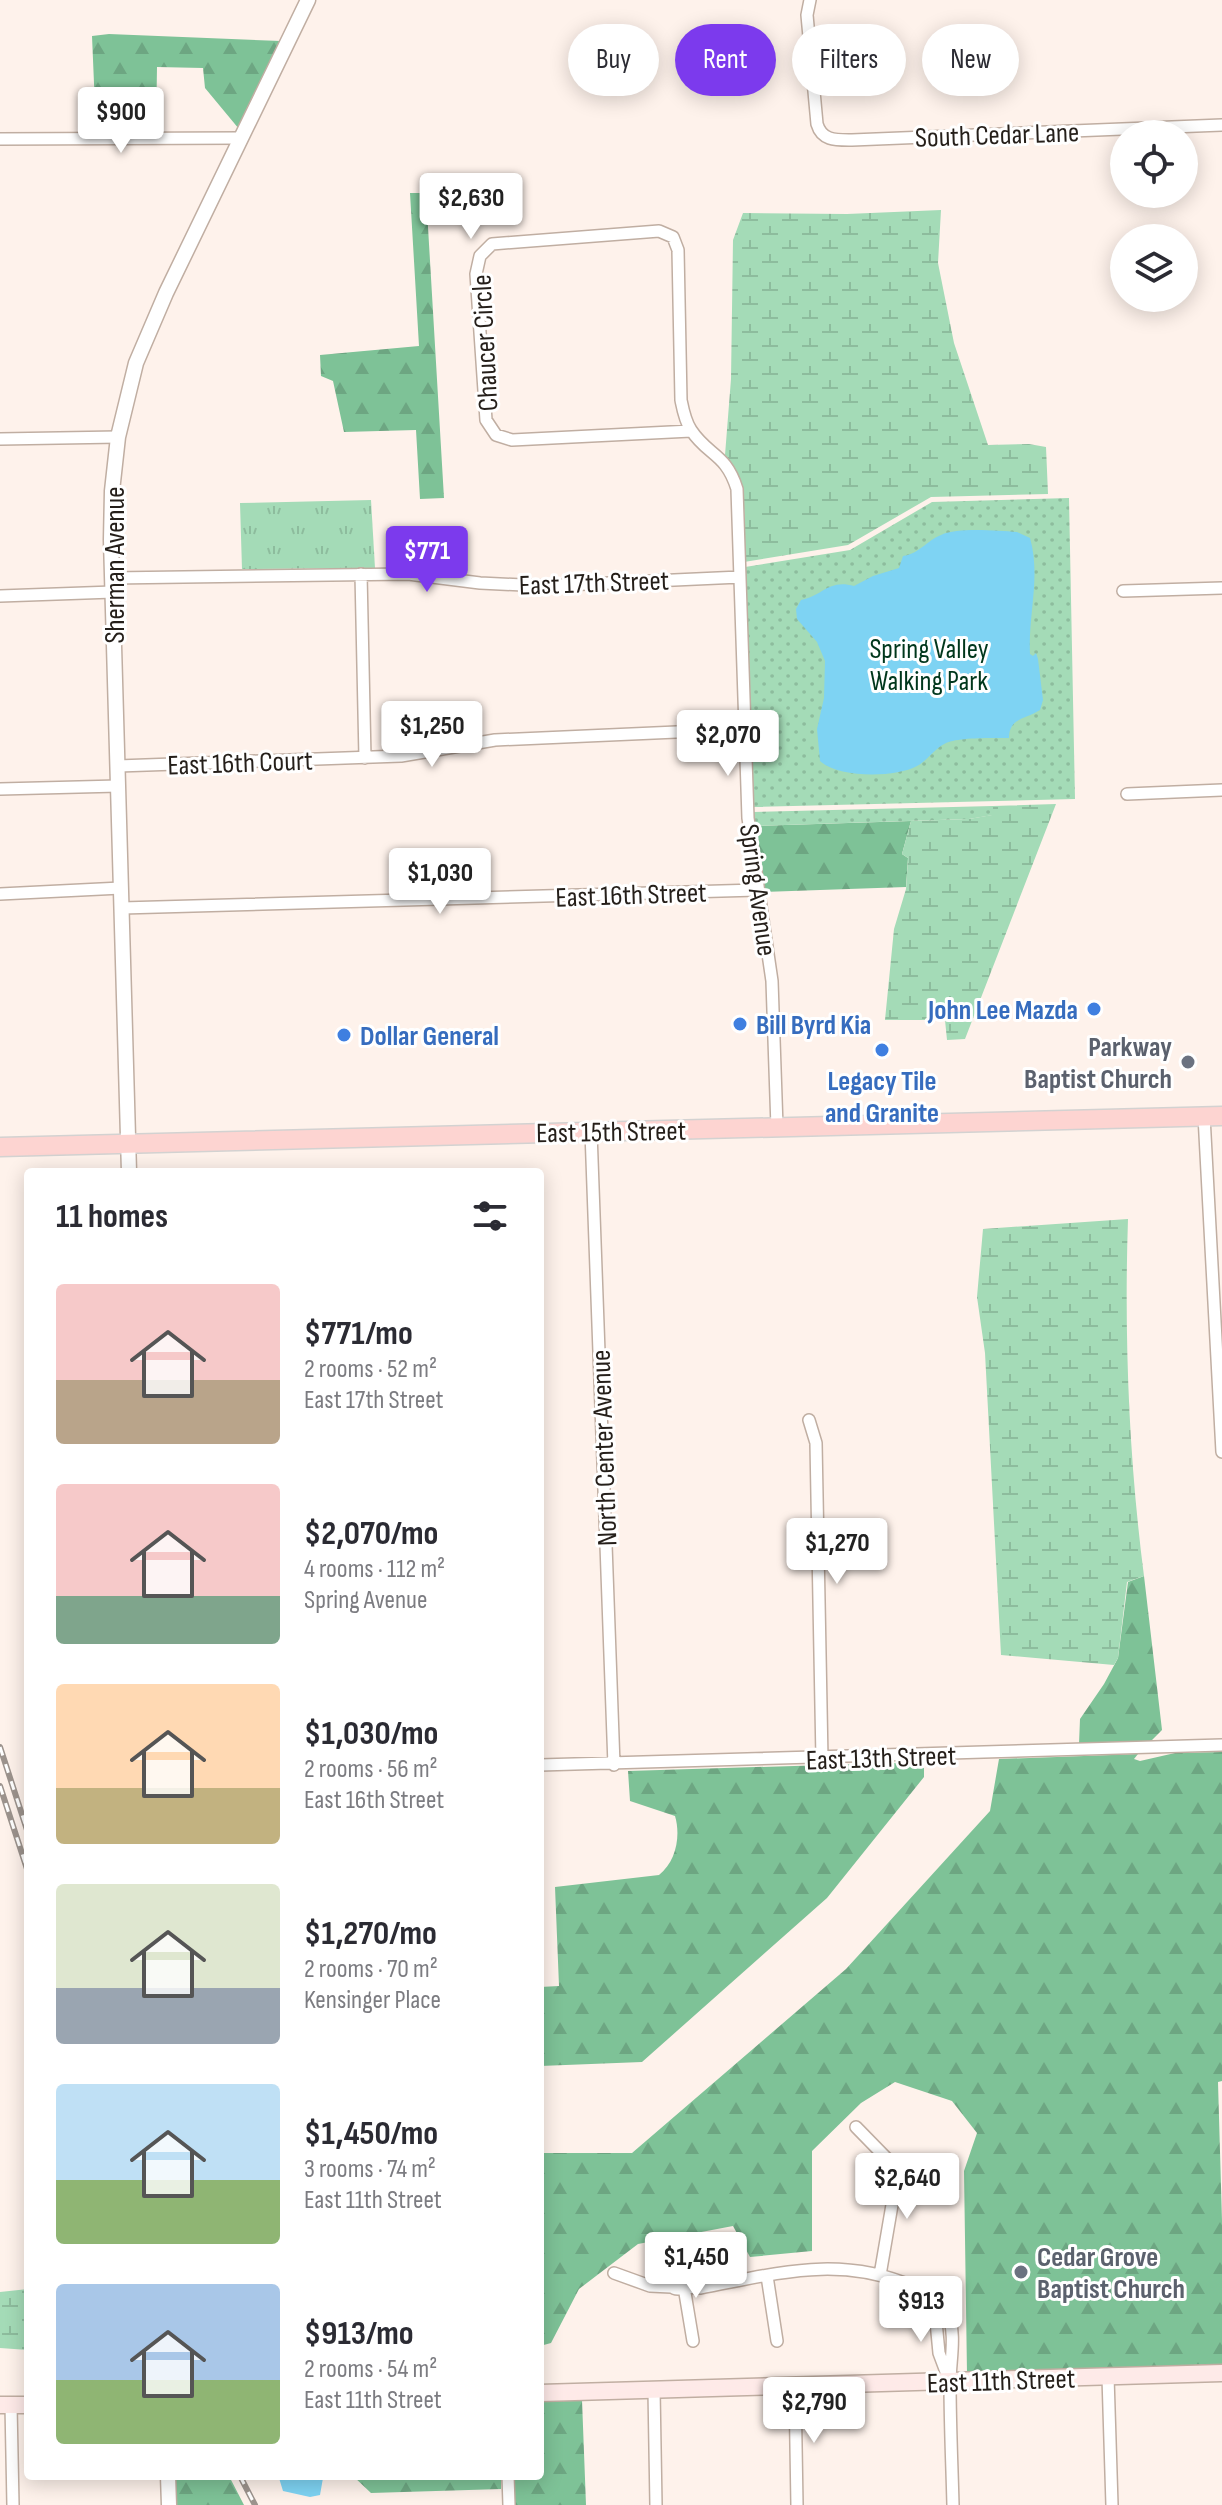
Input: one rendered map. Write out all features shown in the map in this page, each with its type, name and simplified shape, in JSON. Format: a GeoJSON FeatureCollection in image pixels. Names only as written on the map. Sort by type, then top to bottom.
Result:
{"type":"FeatureCollection","features":[{"type":"Feature","properties":{"kind":"main road","name":"East 15th Street"},"geometry":{"type":"LineString","coordinates":[[0,1147],[1213,1116]]}},
{"type":"Feature","properties":{"kind":"main road","name":"East 11th Street"},"geometry":{"type":"LineString","coordinates":[[544,2393],[1222,2373]]}},
{"type":"Feature","properties":{"kind":"street","name":"Sherman Avenue"},"geometry":{"type":"LineString","coordinates":[[129,1168],[112,585],[112,491],[118,437],[130,382],[146,338],[308,0]]}},
{"type":"Feature","properties":{"kind":"street","name":"South Cedar Lane"},"geometry":{"type":"LineString","coordinates":[[810,0],[807,15],[817,125],[822,134],[836,140],[1222,125]]}},
{"type":"Feature","properties":{"kind":"street"},"geometry":{"type":"LineString","coordinates":[[0,139],[241,138]]}},
{"type":"Feature","properties":{"kind":"street","name":"Chaucer Circle"},"geometry":{"type":"LineString","coordinates":[[659,231],[673,237],[678,250],[681,400],[691,431],[512,440],[496,435],[486,420],[476,274],[480,256],[492,244],[659,231]]}},
{"type":"Feature","properties":{"kind":"street","name":"Spring Avenue"},"geometry":{"type":"LineString","coordinates":[[691,431],[727,464],[737,489],[748,818],[772,981],[777,1127]]}},
{"type":"Feature","properties":{"kind":"street"},"geometry":{"type":"LineString","coordinates":[[0,439],[118,437]]}},
{"type":"Feature","properties":{"kind":"street"},"geometry":{"type":"LineString","coordinates":[[361,574],[365,758]]}},
{"type":"Feature","properties":{"kind":"street","name":"East 17th Street"},"geometry":{"type":"LineString","coordinates":[[0,596],[112,585],[361,574],[408,574],[480,583],[543,586],[740,577]]}},
{"type":"Feature","properties":{"kind":"street"},"geometry":{"type":"LineString","coordinates":[[1123,591],[1222,588]]}},
{"type":"Feature","properties":{"kind":"street","name":"East 16th Court"},"geometry":{"type":"LineString","coordinates":[[118,766],[401,756],[495,740],[744,729]]}},
{"type":"Feature","properties":{"kind":"street"},"geometry":{"type":"LineString","coordinates":[[0,789],[118,786]]}},
{"type":"Feature","properties":{"kind":"street"},"geometry":{"type":"LineString","coordinates":[[1127,794],[1222,790]]}},
{"type":"Feature","properties":{"kind":"street"},"geometry":{"type":"LineString","coordinates":[[0,894],[121,888]]}},
{"type":"Feature","properties":{"kind":"street","name":"East 16th Street"},"geometry":{"type":"LineString","coordinates":[[122,908],[757,890]]}},
{"type":"Feature","properties":{"kind":"street"},"geometry":{"type":"LineString","coordinates":[[1213,1116],[1222,1452]]}},
{"type":"Feature","properties":{"kind":"street","name":"North Center Avenue"},"geometry":{"type":"LineString","coordinates":[[591,1132],[614,1765]]}},
{"type":"Feature","properties":{"kind":"street"},"geometry":{"type":"LineString","coordinates":[[809,1420],[816,1443],[822,1759]]}},
{"type":"Feature","properties":{"kind":"street","name":"East 13th Street"},"geometry":{"type":"LineString","coordinates":[[544,1765],[1222,1745]]}},
{"type":"Feature","properties":{"kind":"street"},"geometry":{"type":"LineString","coordinates":[[856,2127],[898,2170],[949,2196]]}},
{"type":"Feature","properties":{"kind":"street"},"geometry":{"type":"LineString","coordinates":[[880,2275],[898,2170]]}},
{"type":"Feature","properties":{"kind":"street"},"geometry":{"type":"LineString","coordinates":[[614,2273],[650,2286],[677,2289],[839,2268],[896,2280],[942,2303],[950,2320],[953,2351],[950,2381],[953,2505]]}},
{"type":"Feature","properties":{"kind":"street"},"geometry":{"type":"LineString","coordinates":[[671,2287],[668,2277],[671,2272],[677,2269],[687,2275],[688,2282],[684,2287],[693,2341]]}},
{"type":"Feature","properties":{"kind":"street"},"geometry":{"type":"LineString","coordinates":[[767,2276],[777,2341]]}},
{"type":"Feature","properties":{"kind":"street"},"geometry":{"type":"LineString","coordinates":[[896,2280],[898,2317]]}},
{"type":"Feature","properties":{"kind":"street"},"geometry":{"type":"LineString","coordinates":[[1108,2377],[1112,2505]]}},
{"type":"Feature","properties":{"kind":"street"},"geometry":{"type":"LineString","coordinates":[[795,2386],[797,2505]]}},
{"type":"Feature","properties":{"kind":"street"},"geometry":{"type":"LineString","coordinates":[[654,2390],[656,2505]]}},
{"type":"Feature","properties":{"kind":"street"},"geometry":{"type":"LineString","coordinates":[[13,2405],[13,2505]]}},
{"type":"Feature","properties":{"kind":"street"},"geometry":{"type":"LineString","coordinates":[[168,2480],[169,2505]]}},
{"type":"Feature","properties":{"kind":"street"},"geometry":{"type":"LineString","coordinates":[[508,2480],[509,2505]]}},
{"type":"Feature","properties":{"kind":"green space"},"geometry":{"type":"Polygon","coordinates":[[[109,34],[281,41],[239,129],[205,88],[203,68],[157,67],[156,130],[96,131],[92,36],[109,34]]]}},
{"type":"Feature","properties":{"kind":"green space"},"geometry":{"type":"Polygon","coordinates":[[[410,193],[426,193],[444,498],[420,499],[416,430],[344,432],[333,381],[321,376],[320,355],[419,346],[410,193]]]}},
{"type":"Feature","properties":{"kind":"green space"},"geometry":{"type":"Polygon","coordinates":[[[941,210],[938,263],[954,343],[988,445],[1029,444],[1046,447],[1048,494],[931,497],[848,545],[744,562],[742,491],[739,478],[725,455],[731,379],[733,240],[743,213],[847,214],[941,210]]]}},
{"type":"Feature","properties":{"kind":"green space","name":"Spring Valley Walking Park"},"geometry":{"type":"Polygon","coordinates":[[[1069,498],[1075,799],[751,807],[745,567],[850,550],[932,502],[1069,498]]]}},
{"type":"Feature","properties":{"kind":"green space"},"geometry":{"type":"Polygon","coordinates":[[[371,500],[375,568],[242,569],[240,503],[371,500]]]}},
{"type":"Feature","properties":{"kind":"green space"},"geometry":{"type":"Polygon","coordinates":[[[1056,804],[965,1039],[947,1040],[945,1020],[885,1020],[894,929],[906,889],[908,858],[902,854],[911,821],[992,815],[993,806],[1056,804]]]}},
{"type":"Feature","properties":{"kind":"green space"},"geometry":{"type":"Polygon","coordinates":[[[993,806],[993,815],[969,819],[754,826],[753,812],[993,806]]]}},
{"type":"Feature","properties":{"kind":"green space"},"geometry":{"type":"Polygon","coordinates":[[[911,821],[902,854],[908,858],[906,887],[763,892],[754,826],[911,821]]]}},
{"type":"Feature","properties":{"kind":"green space"},"geometry":{"type":"Polygon","coordinates":[[[1128,1219],[1129,1398],[1144,1576],[1127,1582],[1118,1658],[1114,1665],[1001,1655],[985,1353],[977,1297],[983,1229],[1128,1219]]]}},
{"type":"Feature","properties":{"kind":"green space"},"geometry":{"type":"Polygon","coordinates":[[[1144,1576],[1162,1730],[1150,1742],[1079,1744],[1080,1719],[1118,1658],[1128,1582],[1144,1576]]]}},
{"type":"Feature","properties":{"kind":"green space"},"geometry":{"type":"Polygon","coordinates":[[[1222,1752],[1222,2081],[1218,2082],[1222,2364],[967,2373],[964,2171],[977,2133],[952,2101],[895,2082],[861,2103],[812,2151],[812,2251],[750,2257],[733,2226],[638,2244],[579,2289],[551,2343],[544,2345],[544,2153],[632,2153],[846,1969],[990,1811],[999,1759],[1138,1754],[1134,1759],[1140,1761],[1175,1753],[1222,1752]]]}},
{"type":"Feature","properties":{"kind":"green space"},"geometry":{"type":"Polygon","coordinates":[[[924,1762],[924,1777],[827,1898],[642,2062],[544,2066],[544,1987],[559,1986],[555,1887],[659,1875],[670,1863],[676,1848],[675,1816],[630,1801],[628,1771],[924,1762]]]}},
{"type":"Feature","properties":{"kind":"green space"},"geometry":{"type":"Polygon","coordinates":[[[24,2289],[24,2350],[0,2348],[0,2292],[24,2289]]]}},
{"type":"Feature","properties":{"kind":"green space"},"geometry":{"type":"Polygon","coordinates":[[[582,2400],[586,2505],[515,2505],[514,2480],[544,2480],[544,2401],[582,2400]]]}},
{"type":"Feature","properties":{"kind":"green space"},"geometry":{"type":"Polygon","coordinates":[[[174,2480],[231,2480],[244,2505],[174,2505],[174,2480]]]}},
{"type":"Feature","properties":{"kind":"green space"},"geometry":{"type":"Polygon","coordinates":[[[357,2480],[501,2480],[501,2489],[371,2493],[357,2480]]]}},
{"type":"Feature","properties":{"kind":"water"},"geometry":{"type":"Polygon","coordinates":[[[978,530],[1017,532],[1030,538],[1033,553],[1030,654],[1033,656],[1036,653],[1038,659],[1043,700],[1040,710],[1015,723],[1009,738],[952,741],[942,745],[921,763],[895,773],[840,771],[820,761],[817,729],[824,698],[825,661],[817,642],[797,619],[796,609],[801,600],[832,586],[854,586],[899,568],[903,556],[949,533],[978,530]]]}},
{"type":"Feature","properties":{"kind":"water"},"geometry":{"type":"Polygon","coordinates":[[[280,2480],[323,2480],[320,2495],[310,2497],[283,2491],[280,2480]]]}},
{"type":"Feature","properties":{"kind":"railway"},"geometry":{"type":"LineString","coordinates":[[0,1747],[24,1821]]}},
{"type":"Feature","properties":{"kind":"railway"},"geometry":{"type":"LineString","coordinates":[[0,1786],[24,1860]]}},
{"type":"Feature","properties":{"kind":"railway"},"geometry":{"type":"LineString","coordinates":[[242,2480],[255,2505]]}},
{"type":"Feature","properties":{"kind":"place","name":"John Lee Mazda"},"geometry":{"type":"Point","coordinates":[1094,1009]}},
{"type":"Feature","properties":{"kind":"place","name":"Bill Byrd Kia"},"geometry":{"type":"Point","coordinates":[740,1024]}},
{"type":"Feature","properties":{"kind":"place","name":"Dollar General"},"geometry":{"type":"Point","coordinates":[344,1035]}},
{"type":"Feature","properties":{"kind":"place","name":"Legacy Tile and Granite"},"geometry":{"type":"Point","coordinates":[882,1050]}},
{"type":"Feature","properties":{"kind":"place","name":"Parkway Baptist Church"},"geometry":{"type":"Point","coordinates":[1188,1062]}},
{"type":"Feature","properties":{"kind":"place","name":"Cedar Grove Baptist Church"},"geometry":{"type":"Point","coordinates":[1021,2272]}}]}
